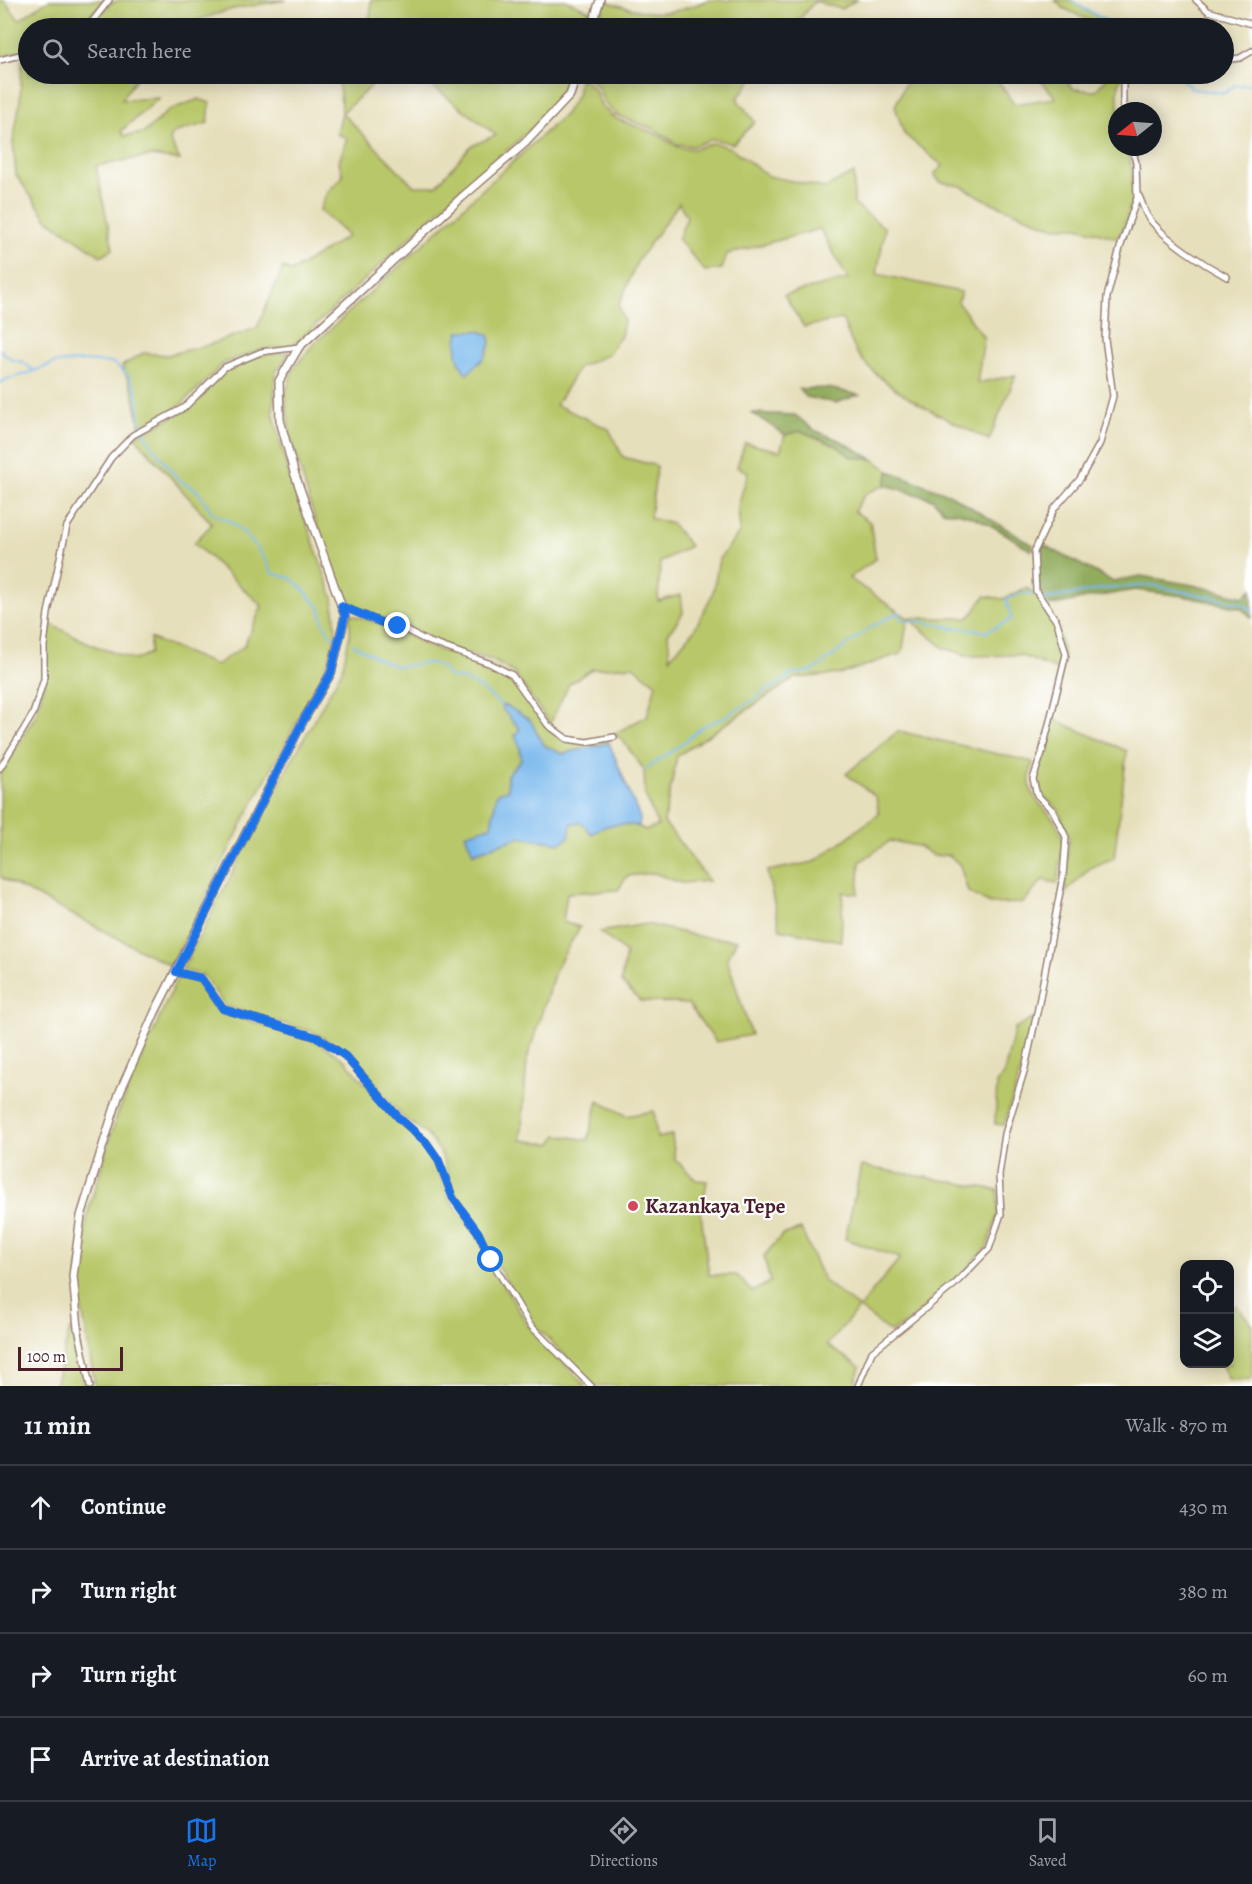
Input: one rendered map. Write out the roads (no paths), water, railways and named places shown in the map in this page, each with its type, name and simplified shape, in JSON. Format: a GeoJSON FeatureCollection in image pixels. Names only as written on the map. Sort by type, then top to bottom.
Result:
{"type":"FeatureCollection","features":[{"type":"Feature","properties":{"kind":"street"},"geometry":{"type":"LineString","coordinates":[[95,18],[109,0]]}},
{"type":"Feature","properties":{"kind":"street"},"geometry":{"type":"LineString","coordinates":[[594,18],[600,0]]}},
{"type":"Feature","properties":{"kind":"street"},"geometry":{"type":"LineString","coordinates":[[1196,0],[1208,11],[1232,18]]}},
{"type":"Feature","properties":{"kind":"street"},"geometry":{"type":"LineString","coordinates":[[1234,19],[1252,24]]}},
{"type":"Feature","properties":{"kind":"street"},"geometry":{"type":"LineString","coordinates":[[1234,59],[1252,51]]}},
{"type":"Feature","properties":{"kind":"street"},"geometry":{"type":"LineString","coordinates":[[0,60],[18,56]]}},
{"type":"Feature","properties":{"kind":"street"},"geometry":{"type":"LineString","coordinates":[[90,1386],[78,1328],[73,1276],[81,1216],[119,1094],[155,1012],[304,719],[331,673],[345,616],[294,472],[280,420],[279,381],[299,347],[461,198],[525,143],[570,95],[574,84]]}},
{"type":"Feature","properties":{"kind":"street"},"geometry":{"type":"LineString","coordinates":[[1123,84],[1123,102]]}},
{"type":"Feature","properties":{"kind":"street"},"geometry":{"type":"LineString","coordinates":[[858,1386],[872,1352],[955,1284],[989,1249],[1001,1214],[999,1175],[1005,1134],[1025,1068],[1038,1008],[1063,876],[1066,837],[1053,811],[1037,795],[1033,778],[1042,753],[1066,654],[1057,622],[1036,591],[1034,552],[1054,509],[1080,479],[1100,443],[1113,396],[1105,339],[1107,297],[1137,198],[1134,156]]}},
{"type":"Feature","properties":{"kind":"street"},"geometry":{"type":"LineString","coordinates":[[1137,191],[1148,217],[1207,267],[1227,277]]}},
{"type":"Feature","properties":{"kind":"street"},"geometry":{"type":"LineString","coordinates":[[0,768],[33,714],[44,679],[44,646],[48,613],[67,525],[111,458],[133,435],[185,406],[225,367],[261,352],[299,347]]}},
{"type":"Feature","properties":{"kind":"street"},"geometry":{"type":"LineString","coordinates":[[341,606],[380,622],[398,626],[427,642],[491,664],[512,675],[548,725],[567,739],[587,742],[614,737]]}},
{"type":"Feature","properties":{"kind":"street"},"geometry":{"type":"LineString","coordinates":[[176,972],[201,978],[223,1009],[319,1038],[345,1056],[399,1118],[426,1142],[438,1159],[453,1198],[478,1232],[491,1260],[530,1325],[591,1386]]}},
{"type":"Feature","properties":{"kind":"water"},"geometry":{"type":"Polygon","coordinates":[[[459,331],[480,331],[489,335],[491,343],[484,358],[467,374],[457,354],[459,331]]]}},
{"type":"Feature","properties":{"kind":"water"},"geometry":{"type":"Polygon","coordinates":[[[501,705],[507,706],[530,720],[544,745],[562,754],[609,743],[640,818],[639,826],[620,824],[602,827],[592,834],[581,822],[571,824],[569,837],[561,843],[520,837],[473,853],[465,834],[491,826],[497,793],[508,790],[507,775],[521,760],[520,748],[515,735],[520,729],[501,705]]]}},
{"type":"Feature","properties":{"kind":"waterway"},"geometry":{"type":"LineString","coordinates":[[1072,0],[1101,18]]}},
{"type":"Feature","properties":{"kind":"waterway"},"geometry":{"type":"LineString","coordinates":[[1187,84],[1193,89],[1225,93],[1235,85],[1252,85]]}},
{"type":"Feature","properties":{"kind":"waterway"},"geometry":{"type":"LineString","coordinates":[[0,350],[12,360],[23,362],[34,371],[55,363],[84,361],[113,363],[128,375],[136,389],[140,421],[151,445],[180,481],[197,490],[213,514],[231,522],[244,533],[259,550],[272,573],[290,578],[302,588],[320,608],[324,625],[333,637]]}},
{"type":"Feature","properties":{"kind":"waterway"},"geometry":{"type":"LineString","coordinates":[[0,383],[33,371]]}},
{"type":"Feature","properties":{"kind":"waterway"},"geometry":{"type":"LineString","coordinates":[[1042,597],[1046,599],[1101,589],[1151,585],[1241,603],[1252,610]]}},
{"type":"Feature","properties":{"kind":"waterway"},"geometry":{"type":"LineString","coordinates":[[644,770],[681,745],[703,726],[723,718],[791,674],[813,671],[871,627],[899,612],[902,620],[949,626],[950,630],[954,627],[986,632],[1012,619],[1006,600],[1021,594],[1037,595]]}},
{"type":"Feature","properties":{"kind":"waterway"},"geometry":{"type":"LineString","coordinates":[[353,644],[392,665],[426,663],[438,665],[449,677],[470,682],[501,705]]}},
{"type":"Feature","properties":{"kind":"place","name":"Kazankaya Tepe"},"geometry":{"type":"Point","coordinates":[633,1206]}}]}
